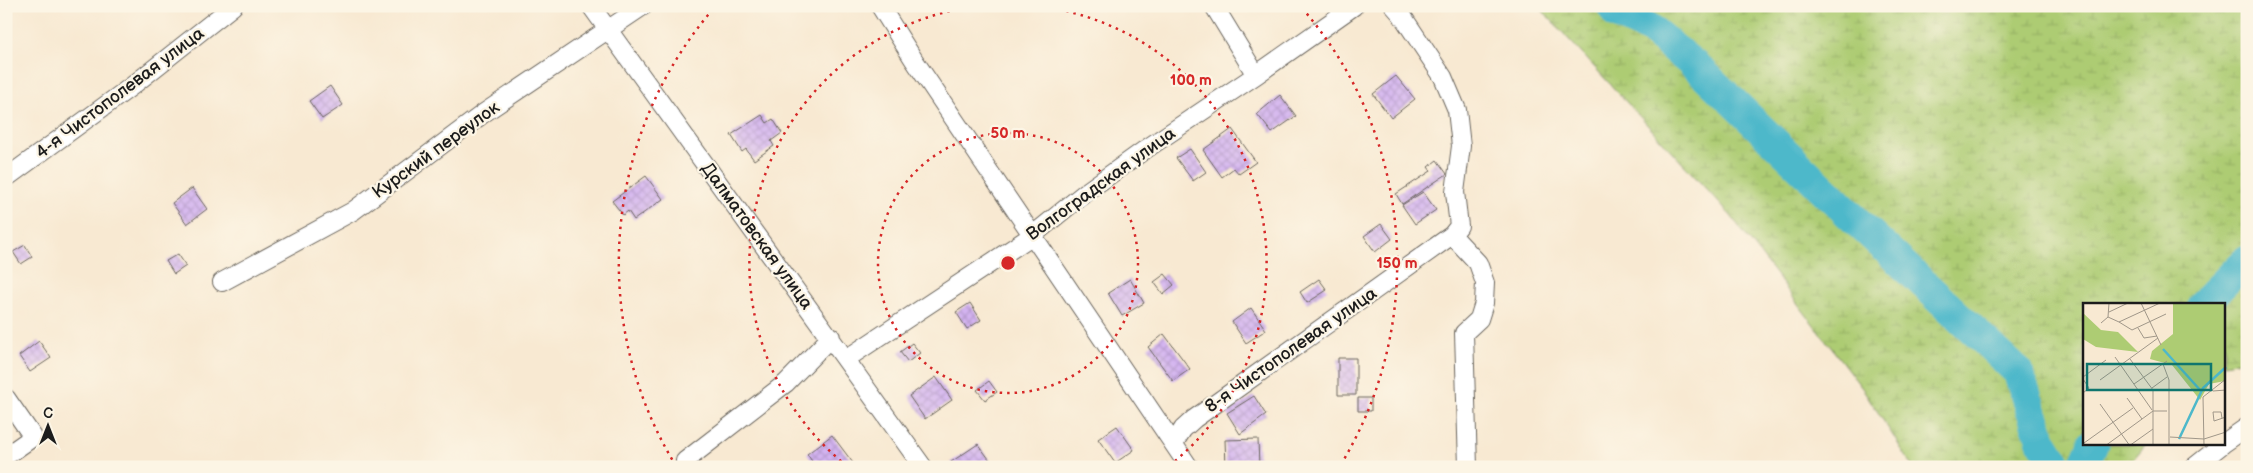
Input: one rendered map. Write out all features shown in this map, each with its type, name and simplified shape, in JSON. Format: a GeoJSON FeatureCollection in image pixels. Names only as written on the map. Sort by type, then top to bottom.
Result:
{"type":"FeatureCollection","features":[{"type":"Feature","properties":{"kind":"street","name":"4-я Чистополевая улица"},"geometry":{"type":"LineString","coordinates":[[6,178],[132,86],[233,6]]}},
{"type":"Feature","properties":{"kind":"street","name":"Далматовская улица"},"geometry":{"type":"LineString","coordinates":[[591,6],[923,467]]}},
{"type":"Feature","properties":{"kind":"street","name":"Курский переулок"},"geometry":{"type":"LineString","coordinates":[[222,282],[353,211],[484,113],[643,6]]}},
{"type":"Feature","properties":{"kind":"street"},"geometry":{"type":"LineString","coordinates":[[880,6],[914,60],[1189,467]]}},
{"type":"Feature","properties":{"kind":"street"},"geometry":{"type":"LineString","coordinates":[[1214,6],[1256,75]]}},
{"type":"Feature","properties":{"kind":"street","name":"Волгоградская улица"},"geometry":{"type":"LineString","coordinates":[[846,358],[1033,236],[1086,192],[1143,150],[1256,75],[1354,6]]}},
{"type":"Feature","properties":{"kind":"street"},"geometry":{"type":"LineString","coordinates":[[1394,6],[1443,77],[1456,110],[1461,146],[1455,192],[1459,226],[1452,235],[1478,263],[1485,283],[1484,303],[1479,319],[1464,333],[1468,467]]}},
{"type":"Feature","properties":{"kind":"street","name":"8-я Чистополевая улица"},"geometry":{"type":"LineString","coordinates":[[1174,443],[1183,429],[1194,419],[1452,235]]}},
{"type":"Feature","properties":{"kind":"street"},"geometry":{"type":"LineString","coordinates":[[685,461],[786,383],[831,337]]}},
{"type":"Feature","properties":{"kind":"street"},"geometry":{"type":"LineString","coordinates":[[6,398],[33,437],[6,456]]}},
{"type":"Feature","properties":{"kind":"street"},"geometry":{"type":"LineString","coordinates":[[2226,443],[2245,433]]}},
{"type":"Feature","properties":{"kind":"street"},"geometry":{"type":"LineString","coordinates":[[2194,467],[2221,446]]}},
{"type":"Feature","properties":{"kind":"green space"},"geometry":{"type":"Polygon","coordinates":[[[1529,6],[2247,6],[2247,360],[2226,364],[2226,303],[2083,303],[2083,446],[2144,446],[2127,467],[1913,467],[1865,392],[1731,216],[1541,9],[1529,6]]]}},
{"type":"Feature","properties":{"kind":"building"},"geometry":{"type":"Polygon","coordinates":[[[1396,76],[1415,99],[1391,118],[1373,94],[1396,76]]]}},
{"type":"Feature","properties":{"kind":"building"},"geometry":{"type":"Polygon","coordinates":[[[330,86],[343,105],[322,119],[309,101],[330,86]]]}},
{"type":"Feature","properties":{"kind":"building"},"geometry":{"type":"Polygon","coordinates":[[[1280,95],[1296,116],[1272,133],[1257,114],[1280,95]]]}},
{"type":"Feature","properties":{"kind":"building"},"geometry":{"type":"Polygon","coordinates":[[[762,115],[767,123],[773,119],[782,133],[771,141],[774,146],[754,160],[746,149],[742,152],[731,135],[762,115]]]}},
{"type":"Feature","properties":{"kind":"building"},"geometry":{"type":"Polygon","coordinates":[[[1232,129],[1256,162],[1239,174],[1234,168],[1222,177],[1203,150],[1232,129]]]}},
{"type":"Feature","properties":{"kind":"building"},"geometry":{"type":"Polygon","coordinates":[[[1190,149],[1206,172],[1193,181],[1176,158],[1190,149]]]}},
{"type":"Feature","properties":{"kind":"building"},"geometry":{"type":"Polygon","coordinates":[[[1437,160],[1447,174],[1402,204],[1396,194],[1431,171],[1428,167],[1437,160]]]}},
{"type":"Feature","properties":{"kind":"building"},"geometry":{"type":"Polygon","coordinates":[[[646,176],[663,199],[634,220],[628,211],[623,215],[612,201],[646,176]]]}},
{"type":"Feature","properties":{"kind":"building"},"geometry":{"type":"Polygon","coordinates":[[[192,188],[207,209],[187,224],[172,203],[192,188]]]}},
{"type":"Feature","properties":{"kind":"building"},"geometry":{"type":"Polygon","coordinates":[[[1423,192],[1436,210],[1415,224],[1402,205],[1423,192]]]}},
{"type":"Feature","properties":{"kind":"building"},"geometry":{"type":"Polygon","coordinates":[[[1381,224],[1392,239],[1375,252],[1364,236],[1381,224]]]}},
{"type":"Feature","properties":{"kind":"building"},"geometry":{"type":"Polygon","coordinates":[[[25,245],[32,257],[21,264],[13,252],[25,245]]]}},
{"type":"Feature","properties":{"kind":"building"},"geometry":{"type":"Polygon","coordinates":[[[178,254],[186,266],[174,274],[166,261],[178,254]]]}},
{"type":"Feature","properties":{"kind":"building"},"geometry":{"type":"Polygon","coordinates":[[[1165,274],[1174,285],[1163,294],[1154,282],[1165,274]]]}},
{"type":"Feature","properties":{"kind":"building"},"geometry":{"type":"Polygon","coordinates":[[[1130,279],[1144,303],[1122,316],[1108,293],[1130,279]]]}},
{"type":"Feature","properties":{"kind":"building"},"geometry":{"type":"Polygon","coordinates":[[[1319,279],[1327,290],[1307,303],[1300,292],[1319,279]]]}},
{"type":"Feature","properties":{"kind":"building"},"geometry":{"type":"Polygon","coordinates":[[[970,303],[981,320],[967,329],[956,312],[970,303]]]}},
{"type":"Feature","properties":{"kind":"building"},"geometry":{"type":"Polygon","coordinates":[[[1251,308],[1266,330],[1246,343],[1232,322],[1251,308]]]}},
{"type":"Feature","properties":{"kind":"building"},"geometry":{"type":"Polygon","coordinates":[[[1164,334],[1190,369],[1173,381],[1148,347],[1164,334]]]}},
{"type":"Feature","properties":{"kind":"building"},"geometry":{"type":"Polygon","coordinates":[[[39,341],[51,358],[30,372],[19,356],[39,341]]]}},
{"type":"Feature","properties":{"kind":"building"},"geometry":{"type":"Polygon","coordinates":[[[912,343],[920,353],[908,362],[900,352],[912,343]]]}},
{"type":"Feature","properties":{"kind":"building"},"geometry":{"type":"Polygon","coordinates":[[[1338,358],[1356,358],[1356,395],[1338,395],[1338,358]]]}},
{"type":"Feature","properties":{"kind":"building"},"geometry":{"type":"Polygon","coordinates":[[[936,377],[952,400],[925,419],[909,396],[936,377]]]}},
{"type":"Feature","properties":{"kind":"building"},"geometry":{"type":"Polygon","coordinates":[[[989,381],[997,392],[985,400],[977,390],[989,381]]]}},
{"type":"Feature","properties":{"kind":"building"},"geometry":{"type":"Polygon","coordinates":[[[1254,396],[1266,415],[1240,434],[1227,413],[1254,396]]]}},
{"type":"Feature","properties":{"kind":"building"},"geometry":{"type":"Polygon","coordinates":[[[1358,398],[1371,398],[1371,411],[1358,411],[1358,398]]]}},
{"type":"Feature","properties":{"kind":"building"},"geometry":{"type":"Polygon","coordinates":[[[1117,426],[1134,450],[1115,463],[1098,439],[1117,426]]]}},
{"type":"Feature","properties":{"kind":"building"},"geometry":{"type":"Polygon","coordinates":[[[832,435],[856,467],[816,467],[807,454],[832,435]]]}},
{"type":"Feature","properties":{"kind":"building"},"geometry":{"type":"Polygon","coordinates":[[[1258,439],[1259,467],[1226,467],[1225,440],[1258,439]]]}},
{"type":"Feature","properties":{"kind":"building"},"geometry":{"type":"Polygon","coordinates":[[[978,444],[995,467],[954,467],[951,462],[978,444]]]}},
{"type":"Feature","properties":{"kind":"waterway"},"geometry":{"type":"LineString","coordinates":[[1612,6],[1617,14],[1649,28],[1698,68],[1851,216],[2018,372],[2042,441],[2058,467]]}},
{"type":"Feature","properties":{"kind":"waterway"},"geometry":{"type":"LineString","coordinates":[[2204,303],[2247,260]]}},
{"type":"Feature","properties":{"kind":"waterway"},"geometry":{"type":"LineString","coordinates":[[2083,467],[2092,446]]}}]}
